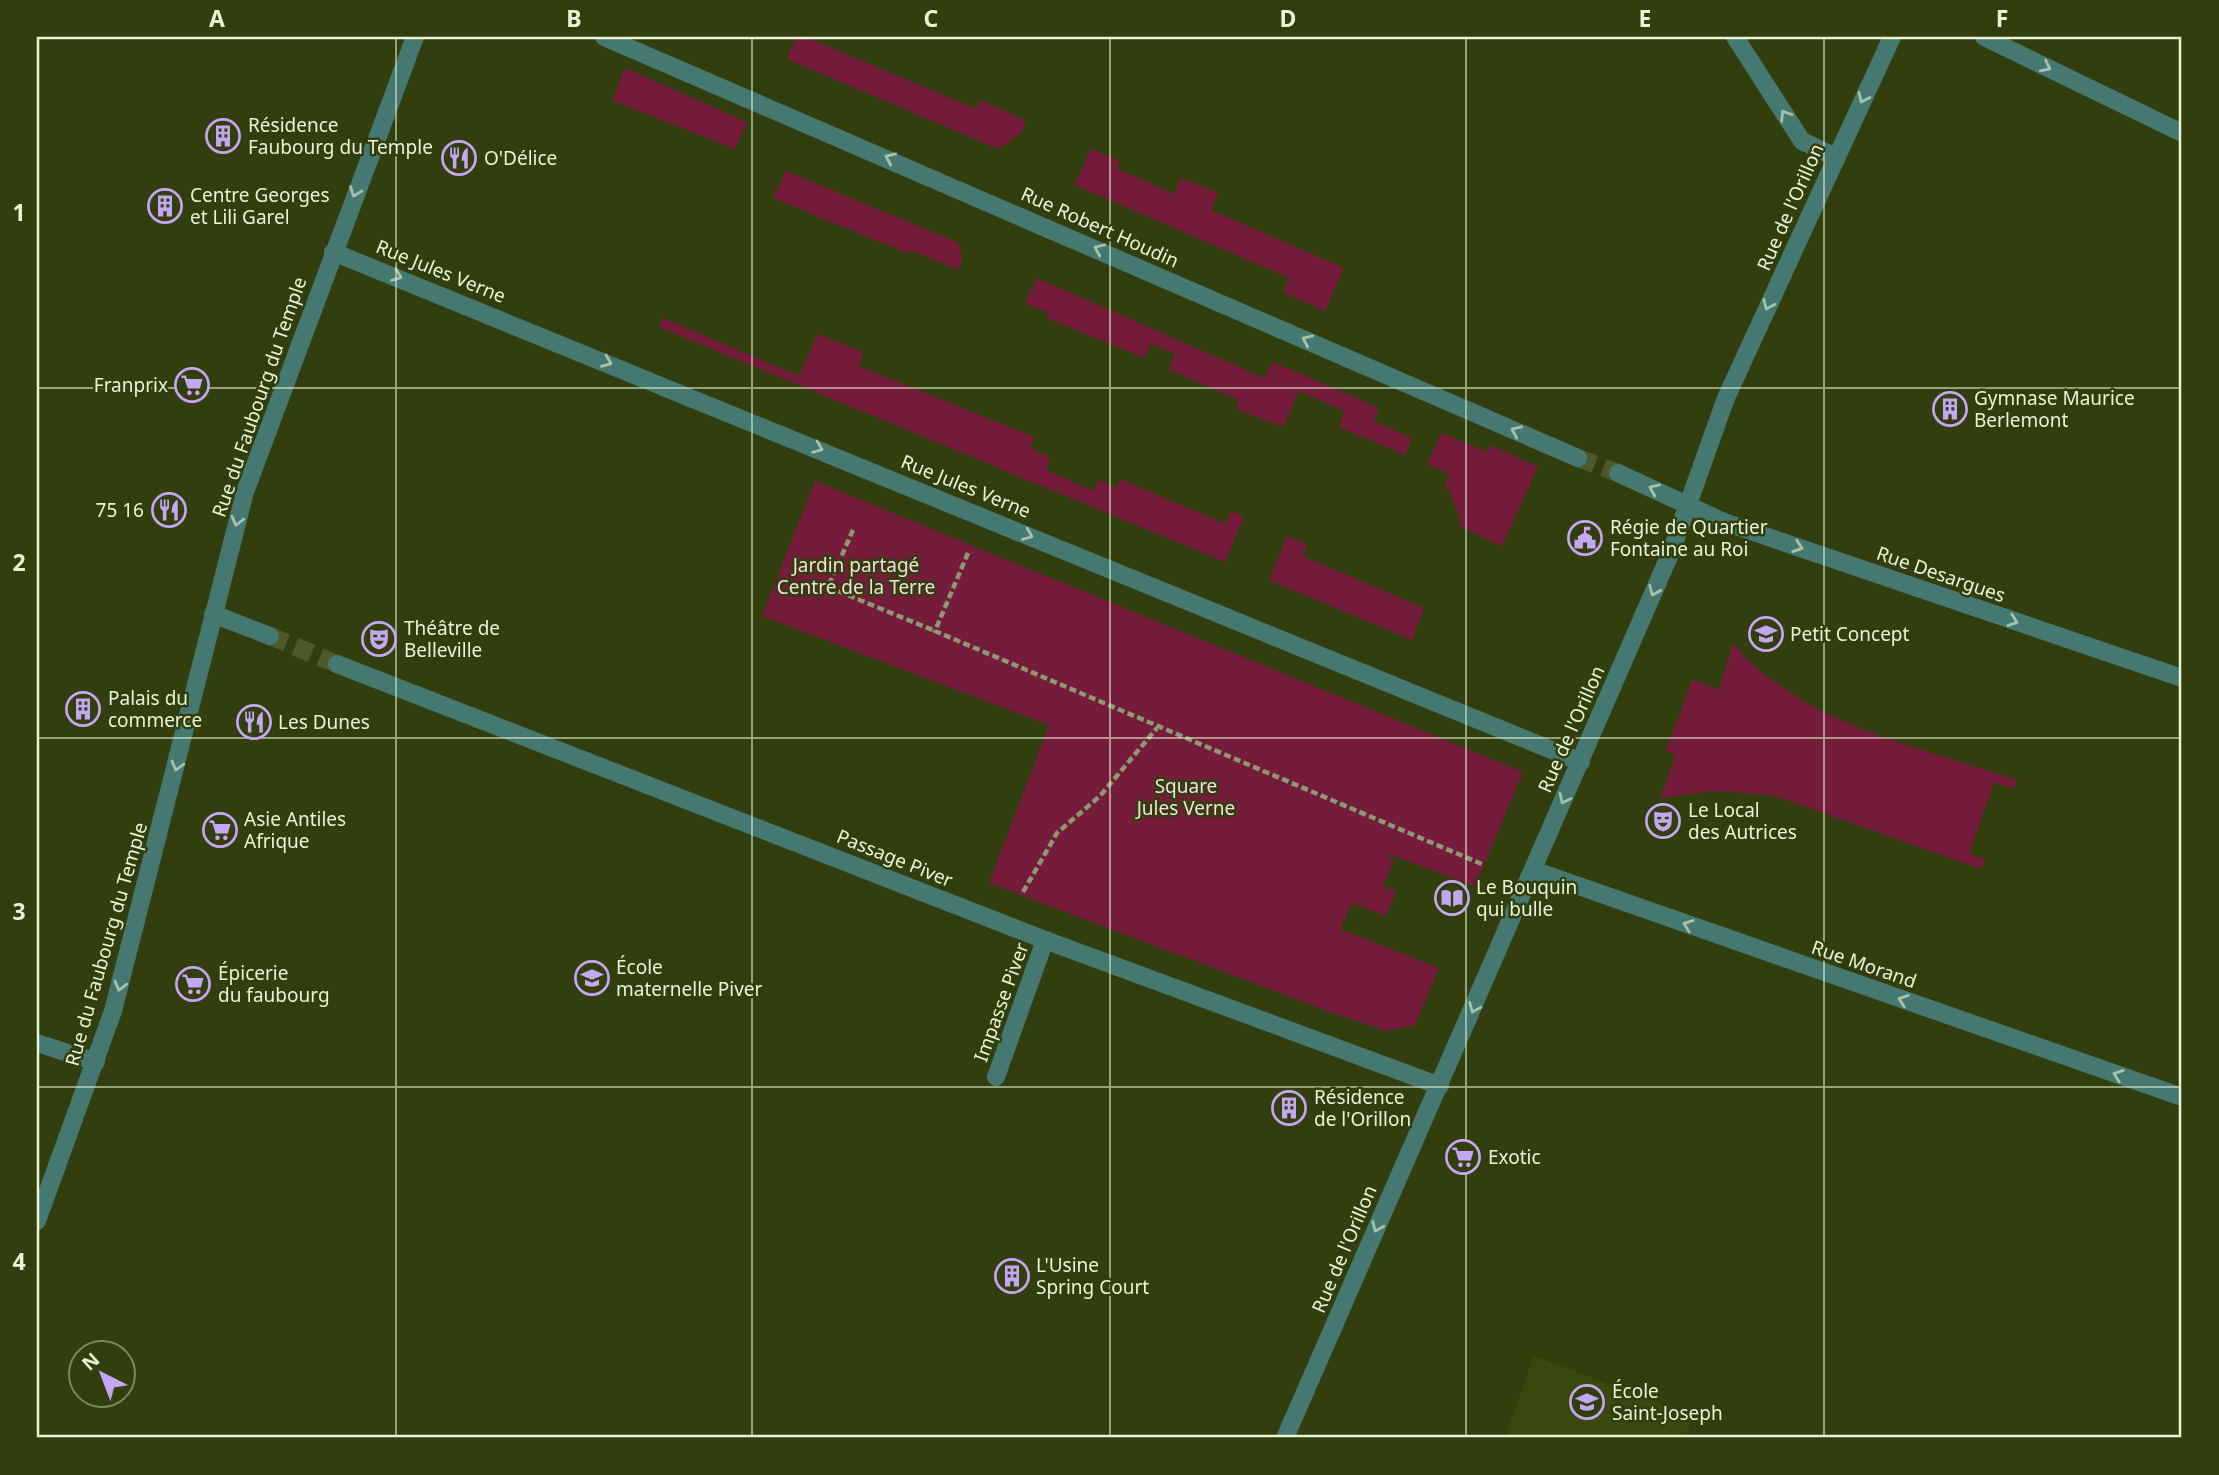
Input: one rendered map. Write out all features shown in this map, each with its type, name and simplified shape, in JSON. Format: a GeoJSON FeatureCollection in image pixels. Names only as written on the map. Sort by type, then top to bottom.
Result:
{"type":"FeatureCollection","features":[{"type":"Feature","properties":{"kind":"street","name":"Rue du Faubourg du Temple"},"geometry":{"type":"LineString","coordinates":[[37,1222],[113,1011],[245,492],[415,37]]}},
{"type":"Feature","properties":{"kind":"street","name":"Rue Robert Houdin"},"geometry":{"type":"LineString","coordinates":[[604,37],[869,149],[1578,458]]}},
{"type":"Feature","properties":{"kind":"street"},"geometry":{"type":"LineString","coordinates":[[1735,37],[1802,141],[1836,157]]}},
{"type":"Feature","properties":{"kind":"street","name":"Rue de l'Orillon"},"geometry":{"type":"LineString","coordinates":[[1285,1438],[1581,762],[1689,505],[1726,398],[1892,37]]}},
{"type":"Feature","properties":{"kind":"street"},"geometry":{"type":"LineString","coordinates":[[1984,37],[2182,133]]}},
{"type":"Feature","properties":{"kind":"street","name":"Rue Jules Verne"},"geometry":{"type":"LineString","coordinates":[[333,252],[1581,762]]}},
{"type":"Feature","properties":{"kind":"street"},"geometry":{"type":"LineString","coordinates":[[1618,473],[1689,505]]}},
{"type":"Feature","properties":{"kind":"street","name":"Rue Desargues"},"geometry":{"type":"LineString","coordinates":[[1689,505],[1724,522],[2182,678]]}},
{"type":"Feature","properties":{"kind":"street"},"geometry":{"type":"LineString","coordinates":[[213,614],[270,636]]}},
{"type":"Feature","properties":{"kind":"street","name":"Passage Piver"},"geometry":{"type":"LineString","coordinates":[[337,663],[1045,940],[1440,1086]]}},
{"type":"Feature","properties":{"kind":"street","name":"Rue Morand"},"geometry":{"type":"LineString","coordinates":[[1533,870],[2182,1097]]}},
{"type":"Feature","properties":{"kind":"street","name":"Impasse Piver"},"geometry":{"type":"LineString","coordinates":[[996,1077],[1045,940]]}},
{"type":"Feature","properties":{"kind":"street"},"geometry":{"type":"LineString","coordinates":[[37,1042],[96,1062]]}},
{"type":"Feature","properties":{"kind":"path"},"geometry":{"type":"LineString","coordinates":[[853,530],[828,587],[1484,865]]}},
{"type":"Feature","properties":{"kind":"path"},"geometry":{"type":"LineString","coordinates":[[935,631],[971,546]]}},
{"type":"Feature","properties":{"kind":"path"},"geometry":{"type":"LineString","coordinates":[[1021,895],[1057,833],[1100,796],[1157,728]]}},
{"type":"Feature","properties":{"kind":"shaded area","name":"École Saint-Joseph"},"geometry":{"type":"Polygon","coordinates":[[[1534,1356],[1693,1416],[1685,1438],[1505,1438],[1534,1356]]]}},
{"type":"Feature","properties":{"kind":"green space"},"geometry":{"type":"Polygon","coordinates":[[[796,37],[806,37],[976,109],[981,100],[1026,121],[1021,133],[998,149],[787,59],[796,37]]]}},
{"type":"Feature","properties":{"kind":"green space"},"geometry":{"type":"Polygon","coordinates":[[[625,68],[747,122],[735,149],[612,100],[625,68]]]}},
{"type":"Feature","properties":{"kind":"green space"},"geometry":{"type":"Polygon","coordinates":[[[1091,149],[1120,161],[1117,169],[1174,194],[1181,178],[1218,193],[1211,210],[1344,268],[1325,311],[1283,292],[1289,278],[1075,185],[1091,149]]]}},
{"type":"Feature","properties":{"kind":"green space"},"geometry":{"type":"Polygon","coordinates":[[[786,171],[959,243],[962,260],[958,270],[910,250],[909,254],[773,198],[786,171]]]}},
{"type":"Feature","properties":{"kind":"green space"},"geometry":{"type":"Polygon","coordinates":[[[1037,278],[1264,378],[1273,362],[1379,408],[1374,421],[1412,438],[1405,455],[1339,427],[1344,411],[1299,391],[1283,427],[1236,409],[1239,400],[1169,370],[1175,354],[1151,343],[1144,358],[1047,318],[1049,313],[1025,303],[1037,278]]]}},
{"type":"Feature","properties":{"kind":"green space"},"geometry":{"type":"Polygon","coordinates":[[[663,318],[799,376],[817,334],[863,352],[859,366],[1034,437],[1030,448],[1050,457],[1046,470],[1093,491],[1098,480],[1117,488],[1120,479],[1225,524],[1231,511],[1244,517],[1225,562],[659,327],[663,318]]]}},
{"type":"Feature","properties":{"kind":"green space"},"geometry":{"type":"Polygon","coordinates":[[[1442,433],[1487,452],[1491,445],[1538,467],[1502,546],[1459,526],[1461,521],[1449,490],[1444,488],[1449,474],[1427,464],[1442,433]]]}},
{"type":"Feature","properties":{"kind":"green space","name":"Square Jules Verne"},"geometry":{"type":"Polygon","coordinates":[[[815,481],[1523,772],[1475,886],[1389,854],[1388,857],[1394,860],[1383,886],[1396,892],[1386,916],[1352,903],[1340,929],[1439,968],[1415,1025],[1387,1031],[1330,1012],[989,883],[1049,725],[762,616],[815,481]]]}},
{"type":"Feature","properties":{"kind":"green space"},"geometry":{"type":"Polygon","coordinates":[[[1287,536],[1307,544],[1303,556],[1424,608],[1412,640],[1269,580],[1287,536]]]}},
{"type":"Feature","properties":{"kind":"green space"},"geometry":{"type":"Polygon","coordinates":[[[1733,643],[1761,671],[1792,694],[1827,714],[1902,744],[2017,780],[2014,789],[1994,782],[1969,853],[1985,860],[1981,869],[1772,795],[1715,791],[1660,798],[1676,755],[1666,751],[1692,680],[1719,690],[1733,643]]]}},
{"type":"Feature","properties":{"kind":"tunnel"},"geometry":{"type":"LineString","coordinates":[[1578,458],[1618,473]]}},
{"type":"Feature","properties":{"kind":"tunnel"},"geometry":{"type":"LineString","coordinates":[[270,636],[337,664]]}},
{"type":"Feature","properties":{"kind":"place","name":"Résidence Faubourg du Temple"},"geometry":{"type":"Point","coordinates":[223,136]}},
{"type":"Feature","properties":{"kind":"place","name":"O'Délice"},"geometry":{"type":"Point","coordinates":[459,158]}},
{"type":"Feature","properties":{"kind":"place","name":"Centre Georges et Lili Garel"},"geometry":{"type":"Point","coordinates":[165,206]}},
{"type":"Feature","properties":{"kind":"place","name":"Franprix"},"geometry":{"type":"Point","coordinates":[192,385]}},
{"type":"Feature","properties":{"kind":"place","name":"Gymnase Maurice Berlemont"},"geometry":{"type":"Point","coordinates":[1950,409]}},
{"type":"Feature","properties":{"kind":"place","name":"75 16"},"geometry":{"type":"Point","coordinates":[169,510]}},
{"type":"Feature","properties":{"kind":"place","name":"Régie de Quartier Fontaine au Roi"},"geometry":{"type":"Point","coordinates":[1585,538]}},
{"type":"Feature","properties":{"kind":"place","name":"Petit Concept"},"geometry":{"type":"Point","coordinates":[1766,634]}},
{"type":"Feature","properties":{"kind":"place","name":"Théâtre de Belleville"},"geometry":{"type":"Point","coordinates":[379,639]}},
{"type":"Feature","properties":{"kind":"place","name":"Palais du commerce"},"geometry":{"type":"Point","coordinates":[83,709]}},
{"type":"Feature","properties":{"kind":"place","name":"Les Dunes"},"geometry":{"type":"Point","coordinates":[254,722]}},
{"type":"Feature","properties":{"kind":"place","name":"Le Local des Autrices"},"geometry":{"type":"Point","coordinates":[1663,821]}},
{"type":"Feature","properties":{"kind":"place","name":"Asie Antiles Afrique"},"geometry":{"type":"Point","coordinates":[220,830]}},
{"type":"Feature","properties":{"kind":"place","name":"Le Bouquin qui bulle"},"geometry":{"type":"Point","coordinates":[1452,898]}},
{"type":"Feature","properties":{"kind":"place","name":"École maternelle Piver"},"geometry":{"type":"Point","coordinates":[592,978]}},
{"type":"Feature","properties":{"kind":"place","name":"Épicerie du faubourg"},"geometry":{"type":"Point","coordinates":[193,984]}},
{"type":"Feature","properties":{"kind":"place","name":"Résidence de l'Orillon"},"geometry":{"type":"Point","coordinates":[1289,1108]}},
{"type":"Feature","properties":{"kind":"place","name":"Exotic"},"geometry":{"type":"Point","coordinates":[1463,1157]}},
{"type":"Feature","properties":{"kind":"place","name":"L'Usine Spring Court"},"geometry":{"type":"Point","coordinates":[1012,1276]}},
{"type":"Feature","properties":{"kind":"place","name":"École Saint-Joseph"},"geometry":{"type":"Point","coordinates":[1587,1402]}},
{"type":"Feature","properties":{"kind":"park label","name":"Jardin partagé Centre de la Terre"},"geometry":{"type":"Point","coordinates":[856,576]}}]}
